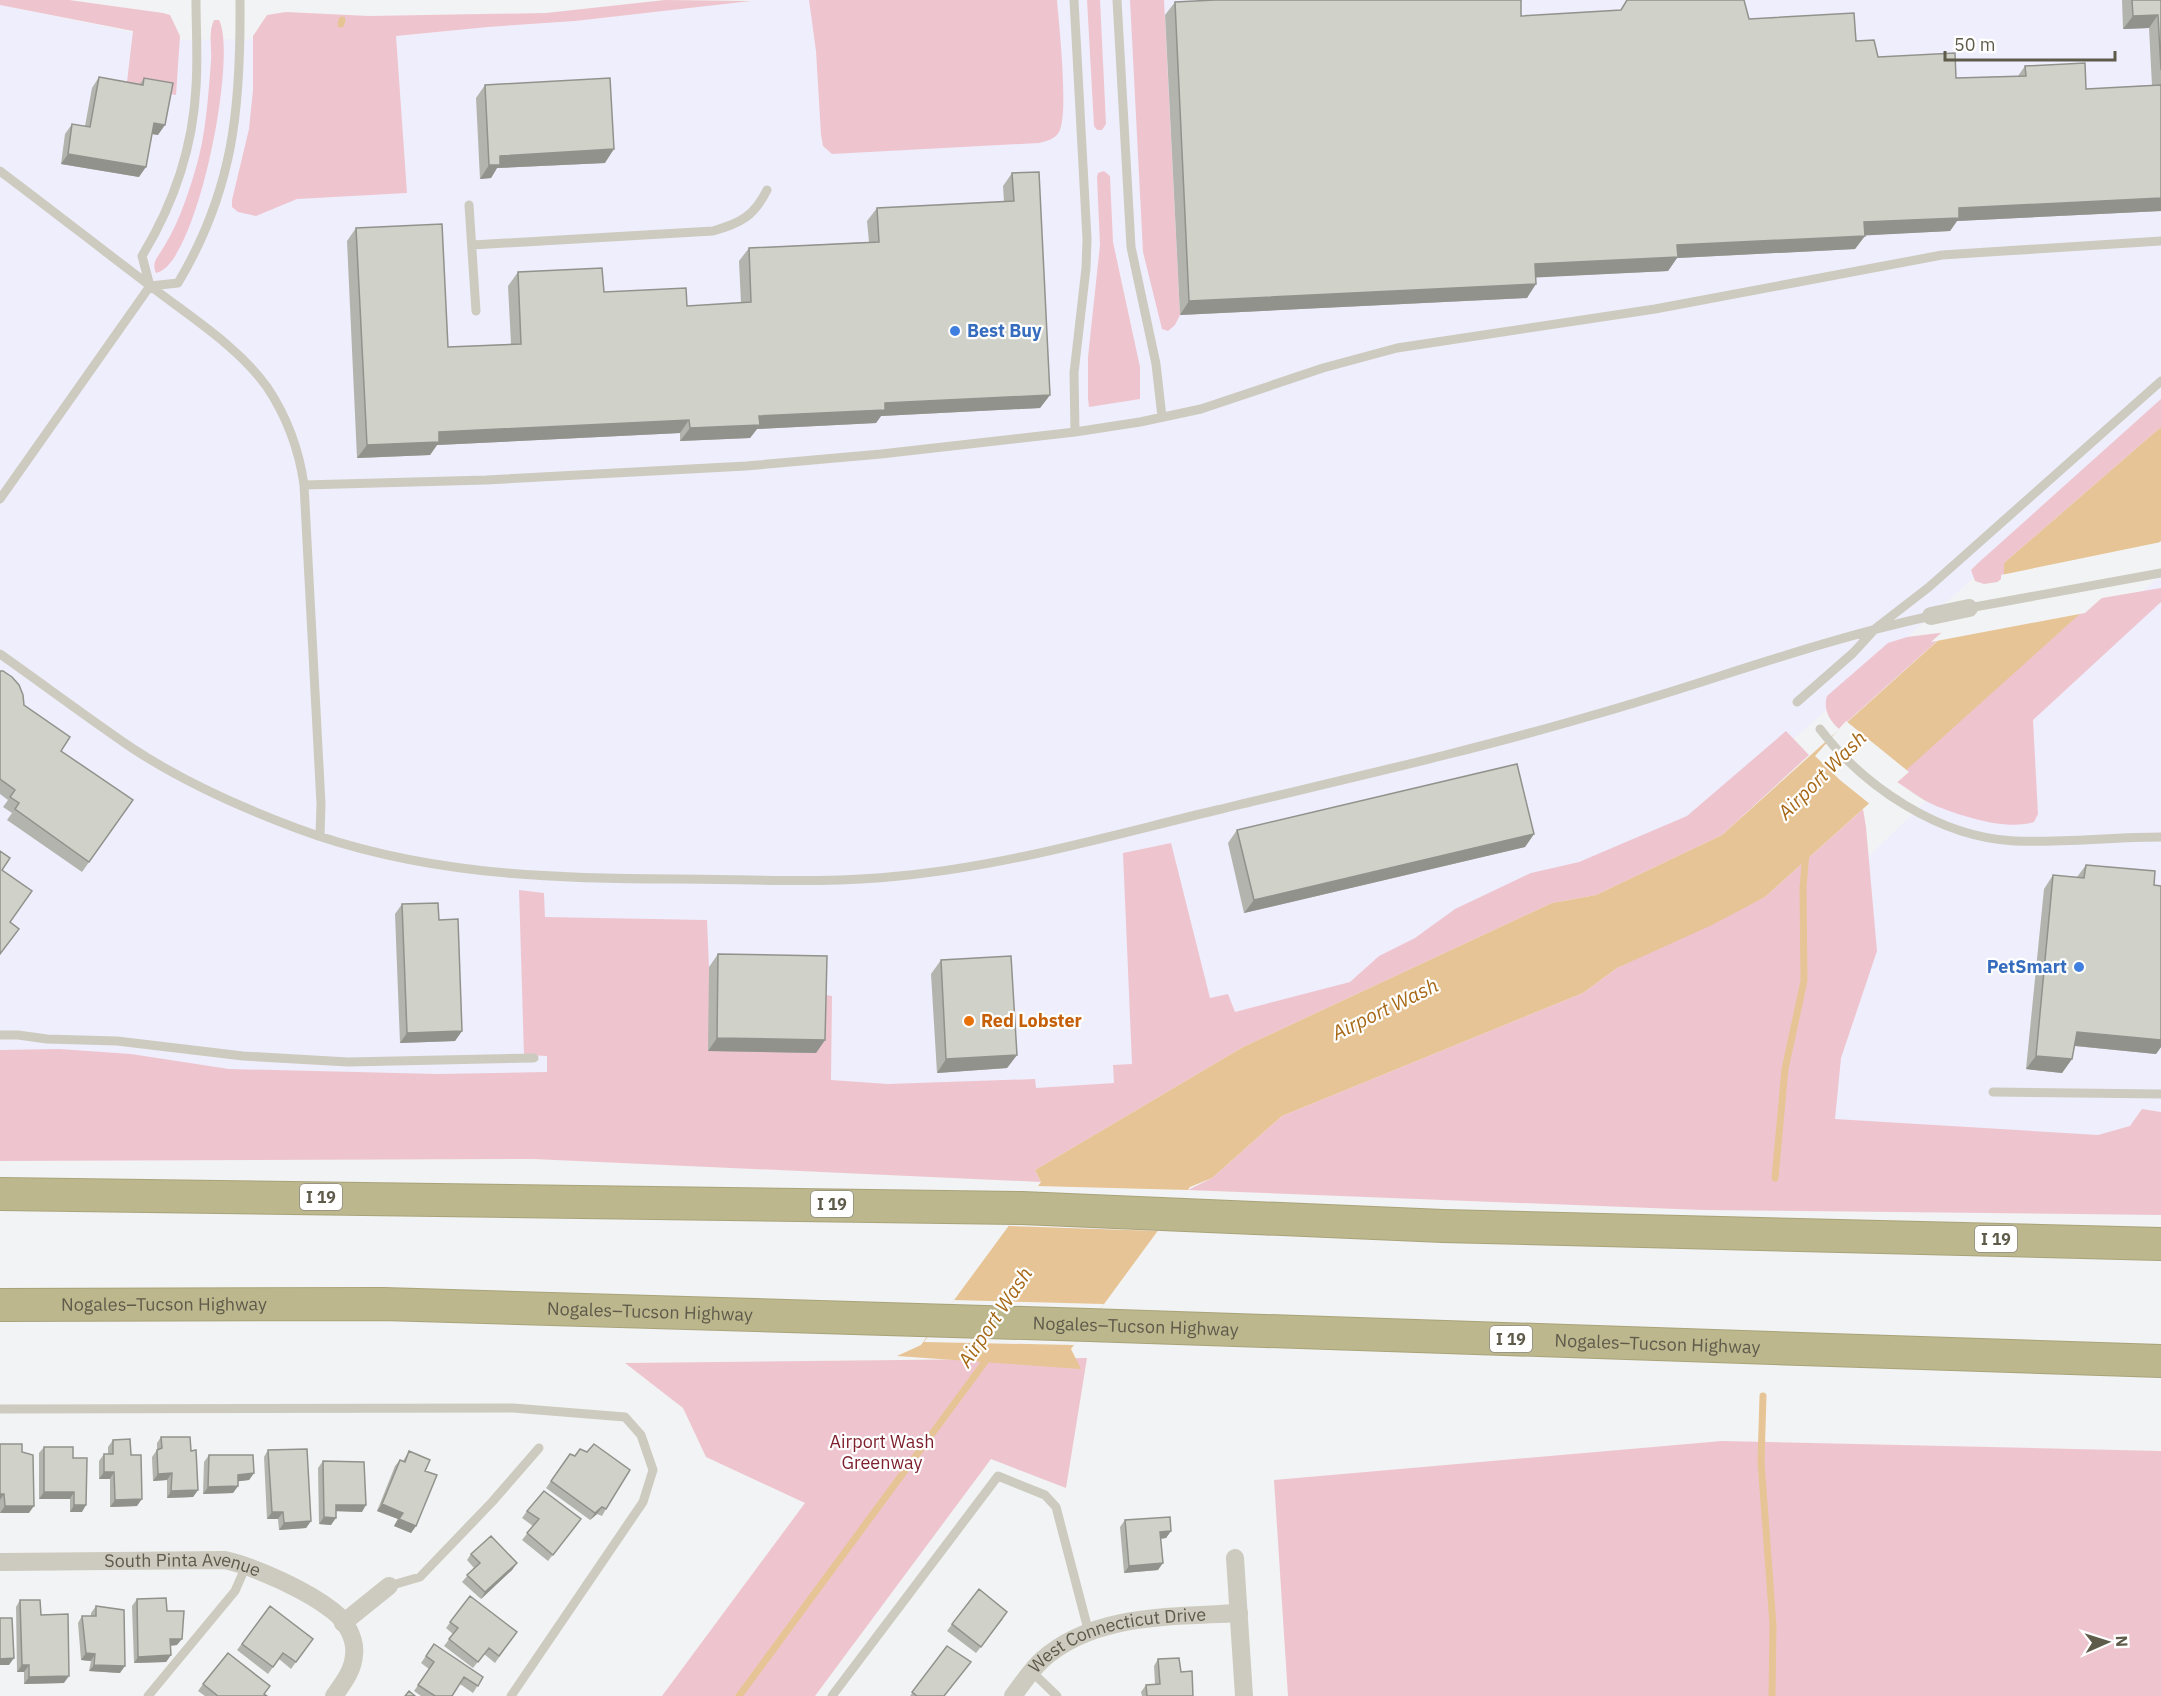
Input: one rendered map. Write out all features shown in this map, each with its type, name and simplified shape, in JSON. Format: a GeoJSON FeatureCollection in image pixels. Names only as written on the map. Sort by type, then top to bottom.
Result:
{"type":"FeatureCollection","features":[{"type":"Feature","properties":{"kind":"highway","name":"I 19"},"geometry":{"type":"LineString","coordinates":[[0,1194],[1022,1208],[1443,1226],[2161,1244]]}},
{"type":"Feature","properties":{"kind":"highway"},"geometry":{"type":"LineString","coordinates":[[1831,1235],[2161,1232]]}},
{"type":"Feature","properties":{"kind":"highway","name":"Nogales–Tucson Highway"},"geometry":{"type":"LineString","coordinates":[[0,1305],[383,1304],[940,1320],[2161,1361]]}},
{"type":"Feature","properties":{"kind":"highway"},"geometry":{"type":"LineString","coordinates":[[1934,1353],[2161,1377]]}},
{"type":"Feature","properties":{"kind":"street"},"geometry":{"type":"LineString","coordinates":[[1931,616],[1969,608]]}},
{"type":"Feature","properties":{"kind":"street"},"geometry":{"type":"LineString","coordinates":[[1235,1558],[1244,1696]]}},
{"type":"Feature","properties":{"kind":"street","name":"South Pinta Avenue"},"geometry":{"type":"LineString","coordinates":[[0,1562],[225,1560],[246,1566],[309,1596],[334,1612],[345,1625]]}},
{"type":"Feature","properties":{"kind":"street"},"geometry":{"type":"LineString","coordinates":[[334,1696],[347,1677],[355,1654],[352,1638],[345,1625],[389,1586]]}},
{"type":"Feature","properties":{"kind":"street","name":"West Connecticut Drive"},"geometry":{"type":"LineString","coordinates":[[1013,1696],[1042,1659],[1072,1638],[1128,1621],[1239,1613]]}},
{"type":"Feature","properties":{"kind":"lane"},"geometry":{"type":"LineString","coordinates":[[150,286],[142,256],[171,199],[190,133],[196,87],[196,0]]}},
{"type":"Feature","properties":{"kind":"lane"},"geometry":{"type":"LineString","coordinates":[[0,499],[150,286],[178,283],[202,239],[230,153],[237,105],[240,0]]}},
{"type":"Feature","properties":{"kind":"lane"},"geometry":{"type":"LineString","coordinates":[[1074,0],[1087,239],[1086,268],[1074,373],[1075,432]]}},
{"type":"Feature","properties":{"kind":"lane"},"geometry":{"type":"LineString","coordinates":[[1117,0],[1131,247],[1156,364],[1162,417]]}},
{"type":"Feature","properties":{"kind":"lane"},"geometry":{"type":"LineString","coordinates":[[0,171],[239,357],[265,386],[285,418],[298,454],[304,485],[321,804],[320,836]]}},
{"type":"Feature","properties":{"kind":"lane"},"geometry":{"type":"LineString","coordinates":[[472,245],[713,231],[747,218],[760,205],[767,190]]}},
{"type":"Feature","properties":{"kind":"lane"},"geometry":{"type":"LineString","coordinates":[[469,205],[476,311]]}},
{"type":"Feature","properties":{"kind":"lane"},"geometry":{"type":"LineString","coordinates":[[304,485],[486,480],[735,467],[891,453],[1075,432],[1201,409],[1359,357],[1416,345],[1655,309],[1942,255],[2161,241]]}},
{"type":"Feature","properties":{"kind":"lane"},"geometry":{"type":"LineString","coordinates":[[1797,702],[1853,653],[1876,628],[1929,586],[2161,381]]}},
{"type":"Feature","properties":{"kind":"lane"},"geometry":{"type":"LineString","coordinates":[[1969,608],[2161,573]]}},
{"type":"Feature","properties":{"kind":"lane"},"geometry":{"type":"LineString","coordinates":[[0,654],[135,749],[162,765],[248,808],[320,836],[381,854],[444,866],[538,876],[829,880],[876,879],[935,872],[1089,841],[1479,747],[1594,715],[1876,628],[1931,616]]}},
{"type":"Feature","properties":{"kind":"lane"},"geometry":{"type":"LineString","coordinates":[[1820,729],[1843,756],[1861,772],[1909,808],[1966,832],[2012,841],[2161,837]]}},
{"type":"Feature","properties":{"kind":"lane"},"geometry":{"type":"LineString","coordinates":[[0,1035],[117,1041],[243,1056],[348,1062],[534,1059]]}},
{"type":"Feature","properties":{"kind":"lane"},"geometry":{"type":"LineString","coordinates":[[1993,1092],[2161,1094]]}},
{"type":"Feature","properties":{"kind":"lane"},"geometry":{"type":"LineString","coordinates":[[0,1409],[513,1408],[626,1417],[641,1435],[653,1470],[643,1502],[511,1696]]}},
{"type":"Feature","properties":{"kind":"lane"},"geometry":{"type":"LineString","coordinates":[[389,1586],[420,1577],[492,1502],[539,1448]]}},
{"type":"Feature","properties":{"kind":"lane"},"geometry":{"type":"LineString","coordinates":[[832,1696],[998,1476],[1045,1495],[1056,1507],[1089,1633]]}},
{"type":"Feature","properties":{"kind":"lane"},"geometry":{"type":"LineString","coordinates":[[148,1696],[235,1592],[246,1566]]}},
{"type":"Feature","properties":{"kind":"lane"},"geometry":{"type":"LineString","coordinates":[[1031,1671],[1057,1696]]}},
{"type":"Feature","properties":{"kind":"shaded area"},"geometry":{"type":"Polygon","coordinates":[[[757,0],[2161,0],[2161,410],[1769,761],[1674,831],[1338,995],[1118,1110],[0,1100],[0,5],[170,40],[378,38],[575,21],[757,0]]]}},
{"type":"Feature","properties":{"kind":"shaded area"},"geometry":{"type":"Polygon","coordinates":[[[2161,574],[2161,1143],[1364,1121],[1841,883],[2161,574]]]}},
{"type":"Feature","properties":{"kind":"green space"},"geometry":{"type":"Polygon","coordinates":[[[0,0],[69,0],[170,15],[180,36],[176,95],[137,88],[127,82],[133,31],[0,5],[0,0]]]}},
{"type":"Feature","properties":{"kind":"green space"},"geometry":{"type":"Polygon","coordinates":[[[665,0],[751,1],[575,21],[396,36],[407,193],[297,199],[256,216],[238,212],[232,207],[249,129],[253,90],[253,36],[267,15],[286,12],[369,16],[546,13],[665,0]]]}},
{"type":"Feature","properties":{"kind":"green space"},"geometry":{"type":"Polygon","coordinates":[[[809,0],[1057,0],[1063,89],[1062,122],[1059,132],[1053,138],[1039,143],[832,154],[823,146],[821,135],[816,51],[809,0]]]}},
{"type":"Feature","properties":{"kind":"green space"},"geometry":{"type":"Polygon","coordinates":[[[1087,0],[1100,0],[1106,124],[1102,130],[1097,130],[1094,126],[1087,0]]]}},
{"type":"Feature","properties":{"kind":"green space"},"geometry":{"type":"Polygon","coordinates":[[[1130,0],[1164,0],[1180,315],[1175,325],[1168,331],[1162,329],[1143,252],[1130,0]]]}},
{"type":"Feature","properties":{"kind":"green space"},"geometry":{"type":"Polygon","coordinates":[[[214,20],[219,20],[223,41],[223,73],[210,157],[199,199],[186,235],[171,262],[156,273],[155,262],[180,215],[199,158],[206,117],[214,20]]]}},
{"type":"Feature","properties":{"kind":"green space"},"geometry":{"type":"Polygon","coordinates":[[[1104,171],[1110,176],[1113,242],[1140,367],[1140,399],[1089,407],[1088,357],[1100,245],[1097,177],[1098,173],[1104,171]]]}},
{"type":"Feature","properties":{"kind":"green space"},"geometry":{"type":"Polygon","coordinates":[[[2161,399],[2161,427],[2004,563],[2004,581],[1984,584],[1975,581],[1971,570],[1977,564],[2161,399]]]}},
{"type":"Feature","properties":{"kind":"green space"},"geometry":{"type":"Polygon","coordinates":[[[2161,588],[2161,602],[2033,720],[2038,814],[2034,822],[2011,825],[1970,818],[1929,803],[1894,780],[2096,599],[2161,588]]]}},
{"type":"Feature","properties":{"kind":"green space"},"geometry":{"type":"Polygon","coordinates":[[[1947,632],[1839,729],[1832,722],[1826,710],[1827,696],[1888,643],[1907,637],[1947,632]]]}},
{"type":"Feature","properties":{"kind":"green space"},"geometry":{"type":"Polygon","coordinates":[[[1786,731],[1809,755],[1722,835],[1596,895],[1552,903],[1243,1047],[1035,1170],[1041,1182],[533,1159],[0,1161],[0,1050],[59,1049],[131,1054],[229,1069],[438,1074],[547,1072],[547,1056],[524,1055],[519,890],[544,893],[545,917],[707,920],[709,967],[825,967],[826,995],[832,996],[831,1080],[888,1084],[1035,1079],[1036,1088],[1114,1083],[1113,1065],[1132,1064],[1123,853],[1171,843],[1210,998],[1228,994],[1235,1012],[1350,982],[1379,956],[1415,938],[1455,909],[1531,873],[1579,862],[1687,816],[1786,731]]]}},
{"type":"Feature","properties":{"kind":"green space"},"geometry":{"type":"Polygon","coordinates":[[[1863,809],[1877,951],[1841,1058],[1835,1119],[2098,1135],[2130,1126],[2142,1109],[2161,1112],[2161,1215],[1702,1210],[1188,1190],[1212,1178],[1282,1116],[1583,993],[1617,968],[1765,897],[1863,809]]]}},
{"type":"Feature","properties":{"kind":"green space","name":"Airport Wash Greenway"},"geometry":{"type":"Polygon","coordinates":[[[1087,1358],[1066,1488],[991,1459],[815,1696],[662,1696],[805,1503],[706,1457],[683,1408],[625,1363],[1087,1358]]]}},
{"type":"Feature","properties":{"kind":"green space"},"geometry":{"type":"Polygon","coordinates":[[[1722,1441],[2161,1451],[2161,1696],[1288,1696],[1274,1480],[1722,1441]]]}},
{"type":"Feature","properties":{"kind":"water"},"geometry":{"type":"Polygon","coordinates":[[[2161,427],[2161,541],[1765,897],[1712,925],[1617,968],[1583,993],[1282,1116],[1212,1178],[1190,1187],[1071,1349],[1081,1369],[897,1356],[921,1345],[1041,1182],[1035,1170],[1243,1047],[1552,903],[1596,895],[1722,835],[2004,581],[2004,563],[2161,427]]]}},
{"type":"Feature","properties":{"kind":"pier"},"geometry":{"type":"Polygon","coordinates":[[[2161,542],[2161,545],[2085,613],[1931,642],[2001,579],[2001,575],[2161,542]]]}},
{"type":"Feature","properties":{"kind":"pier"},"geometry":{"type":"Polygon","coordinates":[[[1846,721],[1909,772],[1871,805],[1815,756],[1846,721]]]}},
{"type":"Feature","properties":{"kind":"pier"},"geometry":{"type":"Polygon","coordinates":[[[1037,1186],[1188,1190],[1158,1231],[1009,1226],[1037,1186]]]}},
{"type":"Feature","properties":{"kind":"pier"},"geometry":{"type":"Polygon","coordinates":[[[954,1300],[1104,1304],[1074,1345],[924,1342],[954,1300]]]}},
{"type":"Feature","properties":{"kind":"building"},"geometry":{"type":"Polygon","coordinates":[[[1521,0],[1521,16],[1621,10],[1627,0],[1744,0],[1749,19],[1854,13],[1856,41],[1874,40],[1878,57],[1955,53],[1956,78],[2026,76],[2025,66],[2085,63],[2086,89],[2161,85],[2161,198],[1959,208],[1959,218],[1864,222],[1865,236],[1677,245],[1678,257],[1535,264],[1536,284],[1189,301],[1175,2],[1521,0]]]}},
{"type":"Feature","properties":{"kind":"building"},"geometry":{"type":"Polygon","coordinates":[[[2132,0],[2161,0],[2161,70],[2158,15],[2133,16],[2132,0]]]}},
{"type":"Feature","properties":{"kind":"building"},"geometry":{"type":"Polygon","coordinates":[[[99,77],[143,85],[144,78],[173,83],[165,125],[154,123],[146,167],[68,154],[72,124],[90,127],[99,77]]]}},
{"type":"Feature","properties":{"kind":"building"},"geometry":{"type":"Polygon","coordinates":[[[610,78],[614,149],[500,156],[500,165],[489,165],[485,85],[610,78]]]}},
{"type":"Feature","properties":{"kind":"building"},"geometry":{"type":"Polygon","coordinates":[[[1039,172],[1050,395],[885,403],[885,410],[759,416],[760,425],[690,428],[689,420],[439,432],[439,442],[367,445],[356,228],[442,224],[448,347],[521,344],[518,272],[602,268],[604,292],[686,288],[687,306],[751,302],[749,248],[879,242],[877,208],[1014,201],[1012,173],[1039,172]]]}},
{"type":"Feature","properties":{"kind":"building"},"geometry":{"type":"Polygon","coordinates":[[[0,671],[12,677],[19,685],[24,705],[70,737],[61,751],[133,800],[89,862],[15,809],[19,803],[10,797],[15,790],[0,779],[0,671]]]}},
{"type":"Feature","properties":{"kind":"building"},"geometry":{"type":"Polygon","coordinates":[[[1517,764],[1534,834],[1254,900],[1237,830],[1517,764]]]}},
{"type":"Feature","properties":{"kind":"building"},"geometry":{"type":"Polygon","coordinates":[[[0,851],[10,858],[2,870],[32,891],[10,922],[19,929],[0,954],[0,851]]]}},
{"type":"Feature","properties":{"kind":"building"},"geometry":{"type":"Polygon","coordinates":[[[2086,865],[2155,871],[2154,885],[2161,886],[2161,1040],[2077,1032],[2072,1059],[2036,1056],[2053,875],[2084,878],[2086,865]]]}},
{"type":"Feature","properties":{"kind":"building"},"geometry":{"type":"Polygon","coordinates":[[[438,903],[439,920],[458,919],[462,1031],[407,1033],[402,904],[438,903]]]}},
{"type":"Feature","properties":{"kind":"building"},"geometry":{"type":"Polygon","coordinates":[[[718,954],[827,956],[825,1040],[717,1038],[718,954]]]}},
{"type":"Feature","properties":{"kind":"building","name":"Red Lobster"},"geometry":{"type":"Polygon","coordinates":[[[1011,956],[1017,1055],[946,1059],[941,960],[1011,956]]]}},
{"type":"Feature","properties":{"kind":"building"},"geometry":{"type":"Polygon","coordinates":[[[161,1437],[190,1437],[191,1451],[196,1450],[198,1490],[171,1491],[172,1473],[158,1474],[157,1450],[162,1448],[161,1437]]]}},
{"type":"Feature","properties":{"kind":"building"},"geometry":{"type":"Polygon","coordinates":[[[130,1439],[131,1455],[141,1455],[142,1499],[115,1500],[114,1472],[104,1472],[104,1454],[113,1454],[113,1440],[130,1439]]]}},
{"type":"Feature","properties":{"kind":"building"},"geometry":{"type":"Polygon","coordinates":[[[0,1444],[22,1444],[22,1452],[33,1455],[34,1506],[5,1506],[4,1494],[0,1494],[0,1444]]]}},
{"type":"Feature","properties":{"kind":"building"},"geometry":{"type":"Polygon","coordinates":[[[594,1444],[630,1470],[606,1509],[602,1507],[595,1513],[551,1481],[570,1454],[575,1456],[580,1449],[587,1452],[594,1444]]]}},
{"type":"Feature","properties":{"kind":"building"},"geometry":{"type":"Polygon","coordinates":[[[44,1447],[73,1447],[73,1458],[87,1458],[86,1505],[74,1505],[74,1492],[44,1492],[44,1447]]]}},
{"type":"Feature","properties":{"kind":"building"},"geometry":{"type":"Polygon","coordinates":[[[307,1449],[311,1521],[284,1523],[283,1512],[272,1512],[268,1450],[307,1449]]]}},
{"type":"Feature","properties":{"kind":"building"},"geometry":{"type":"Polygon","coordinates":[[[409,1451],[430,1460],[425,1471],[437,1475],[416,1526],[399,1519],[403,1513],[382,1504],[400,1460],[405,1462],[409,1451]]]}},
{"type":"Feature","properties":{"kind":"building"},"geometry":{"type":"Polygon","coordinates":[[[209,1455],[253,1455],[254,1473],[238,1475],[238,1486],[208,1487],[209,1455]]]}},
{"type":"Feature","properties":{"kind":"building"},"geometry":{"type":"Polygon","coordinates":[[[323,1461],[364,1462],[366,1505],[336,1505],[336,1518],[324,1517],[323,1461]]]}},
{"type":"Feature","properties":{"kind":"building"},"geometry":{"type":"Polygon","coordinates":[[[544,1491],[581,1519],[553,1555],[527,1533],[539,1519],[527,1511],[544,1491]]]}},
{"type":"Feature","properties":{"kind":"building"},"geometry":{"type":"Polygon","coordinates":[[[1170,1517],[1171,1531],[1160,1532],[1163,1563],[1129,1566],[1125,1520],[1170,1517]]]}},
{"type":"Feature","properties":{"kind":"building"},"geometry":{"type":"Polygon","coordinates":[[[491,1536],[517,1563],[485,1592],[467,1575],[480,1563],[471,1554],[491,1536]]]}},
{"type":"Feature","properties":{"kind":"building"},"geometry":{"type":"Polygon","coordinates":[[[979,1589],[1007,1612],[981,1647],[952,1624],[979,1589]]]}},
{"type":"Feature","properties":{"kind":"building"},"geometry":{"type":"Polygon","coordinates":[[[470,1596],[517,1632],[499,1656],[489,1648],[478,1662],[449,1639],[458,1628],[450,1622],[470,1596]]]}},
{"type":"Feature","properties":{"kind":"building"},"geometry":{"type":"Polygon","coordinates":[[[166,1598],[167,1611],[184,1611],[182,1639],[170,1639],[171,1655],[138,1657],[137,1599],[166,1598]]]}},
{"type":"Feature","properties":{"kind":"building"},"geometry":{"type":"Polygon","coordinates":[[[20,1600],[40,1600],[41,1615],[68,1614],[69,1676],[29,1677],[29,1665],[22,1665],[20,1600]]]}},
{"type":"Feature","properties":{"kind":"building"},"geometry":{"type":"Polygon","coordinates":[[[96,1606],[124,1610],[125,1666],[94,1665],[95,1654],[86,1653],[82,1616],[96,1616],[96,1606]]]}},
{"type":"Feature","properties":{"kind":"building"},"geometry":{"type":"Polygon","coordinates":[[[270,1606],[313,1639],[296,1662],[283,1653],[273,1667],[242,1644],[270,1606]]]}},
{"type":"Feature","properties":{"kind":"building"},"geometry":{"type":"Polygon","coordinates":[[[0,1618],[12,1618],[14,1658],[0,1659],[0,1618]]]}},
{"type":"Feature","properties":{"kind":"building"},"geometry":{"type":"Polygon","coordinates":[[[434,1644],[483,1677],[478,1686],[464,1677],[452,1696],[435,1696],[418,1685],[434,1662],[426,1656],[434,1644]]]}},
{"type":"Feature","properties":{"kind":"building"},"geometry":{"type":"Polygon","coordinates":[[[947,1646],[971,1662],[944,1696],[917,1696],[912,1692],[947,1646]]]}},
{"type":"Feature","properties":{"kind":"building"},"geometry":{"type":"Polygon","coordinates":[[[228,1653],[270,1686],[264,1694],[267,1696],[218,1696],[203,1684],[228,1653]]]}},
{"type":"Feature","properties":{"kind":"building"},"geometry":{"type":"Polygon","coordinates":[[[1179,1658],[1181,1672],[1192,1671],[1193,1696],[1147,1696],[1146,1685],[1160,1684],[1158,1659],[1179,1658]]]}},
{"type":"Feature","properties":{"kind":"building"},"geometry":{"type":"Polygon","coordinates":[[[409,1691],[415,1696],[405,1696],[409,1691]]]}},
{"type":"Feature","properties":{"kind":"waterway"},"geometry":{"type":"LineString","coordinates":[[341,24],[342,20]]}},
{"type":"Feature","properties":{"kind":"waterway"},"geometry":{"type":"LineString","coordinates":[[1775,1178],[1785,1069],[1804,981],[1803,888],[1806,852]]}},
{"type":"Feature","properties":{"kind":"waterway","name":"Airport Wash"},"geometry":{"type":"LineString","coordinates":[[739,1696],[990,1355]]}},
{"type":"Feature","properties":{"kind":"waterway"},"geometry":{"type":"LineString","coordinates":[[1763,1396],[1761,1462],[1773,1625],[1772,1696]]}},
{"type":"Feature","properties":{"kind":"place","name":"Best Buy"},"geometry":{"type":"Point","coordinates":[955,331]}},
{"type":"Feature","properties":{"kind":"place","name":"PetSmart"},"geometry":{"type":"Point","coordinates":[2079,967]}},
{"type":"Feature","properties":{"kind":"place","name":"Red Lobster"},"geometry":{"type":"Point","coordinates":[969,1021]}}]}
